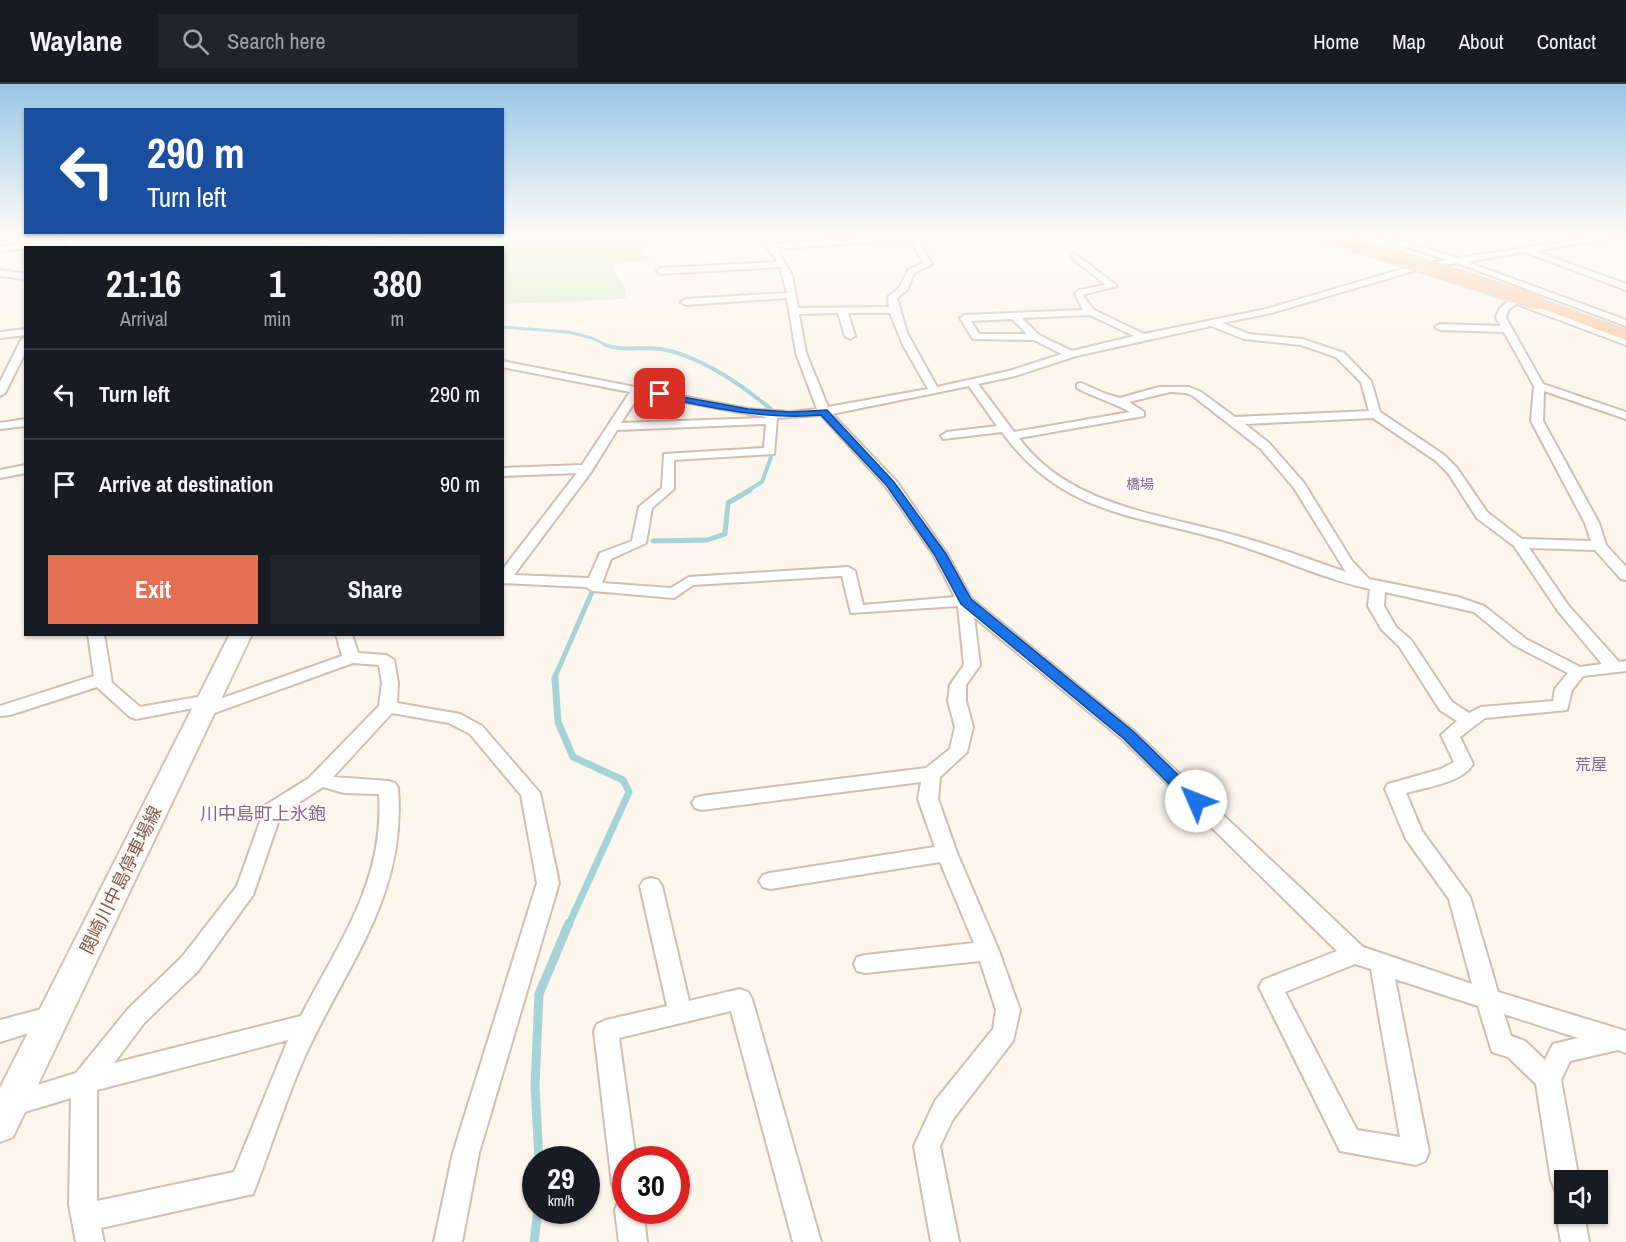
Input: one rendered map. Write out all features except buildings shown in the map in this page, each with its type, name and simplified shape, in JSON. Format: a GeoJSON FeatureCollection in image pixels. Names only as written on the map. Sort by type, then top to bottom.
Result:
{"type":"FeatureCollection","features":[{"type":"Feature","properties":{"kind":"highway"},"geometry":{"type":"LineString","coordinates":[[1504,289],[1544,301]]}},
{"type":"Feature","properties":{"kind":"highway"},"geometry":{"type":"LineString","coordinates":[[1508,289],[1626,332]]}},
{"type":"Feature","properties":{"kind":"highway"},"geometry":{"type":"LineString","coordinates":[[1516,289],[1544,301]]}},
{"type":"Feature","properties":{"kind":"main road","name":"関崎川中島停車場線"},"geometry":{"type":"LineString","coordinates":[[5,1115],[240,636]]}},
{"type":"Feature","properties":{"kind":"street"},"geometry":{"type":"LineString","coordinates":[[791,289],[801,353],[824,412],[891,484],[940,554],[966,601],[1129,736],[1355,954],[1622,1041]]}},
{"type":"Feature","properties":{"kind":"street"},"geometry":{"type":"LineString","coordinates":[[903,289],[892,297],[893,310],[907,343],[934,390]]}},
{"type":"Feature","properties":{"kind":"street"},"geometry":{"type":"LineString","coordinates":[[1090,312],[1085,302],[1078,296],[1082,292],[1097,289]]}},
{"type":"Feature","properties":{"kind":"street"},"geometry":{"type":"LineString","coordinates":[[616,427],[772,417],[852,408],[1011,374],[1072,355],[1143,337],[1268,311],[1343,289]]}},
{"type":"Feature","properties":{"kind":"street"},"geometry":{"type":"LineString","coordinates":[[1483,289],[1626,342]]}},
{"type":"Feature","properties":{"kind":"street"},"geometry":{"type":"LineString","coordinates":[[1534,289],[1626,323]]}},
{"type":"Feature","properties":{"kind":"street"},"geometry":{"type":"LineString","coordinates":[[1518,301],[1508,304],[1502,311],[1501,318],[1539,386],[1537,421],[1592,523],[1599,546],[1626,576]]}},
{"type":"Feature","properties":{"kind":"street"},"geometry":{"type":"LineString","coordinates":[[686,302],[793,303],[843,310],[893,310]]}},
{"type":"Feature","properties":{"kind":"street"},"geometry":{"type":"LineString","coordinates":[[843,310],[850,336]]}},
{"type":"Feature","properties":{"kind":"street"},"geometry":{"type":"LineString","coordinates":[[1036,337],[976,336],[965,318],[1090,312],[1143,337]]}},
{"type":"Feature","properties":{"kind":"street"},"geometry":{"type":"LineString","coordinates":[[1014,316],[1036,337],[1072,355]]}},
{"type":"Feature","properties":{"kind":"street"},"geometry":{"type":"LineString","coordinates":[[1213,323],[1247,337],[1302,342],[1340,355],[1366,381],[1375,414]]}},
{"type":"Feature","properties":{"kind":"street"},"geometry":{"type":"LineString","coordinates":[[1440,327],[1507,329]]}},
{"type":"Feature","properties":{"kind":"street"},"geometry":{"type":"LineString","coordinates":[[0,335],[24,332]]}},
{"type":"Feature","properties":{"kind":"street"},"geometry":{"type":"LineString","coordinates":[[1262,339],[1272,348]]}},
{"type":"Feature","properties":{"kind":"street"},"geometry":{"type":"LineString","coordinates":[[0,393],[24,344]]}},
{"type":"Feature","properties":{"kind":"street"},"geometry":{"type":"LineString","coordinates":[[504,364],[772,417]]}},
{"type":"Feature","properties":{"kind":"street"},"geometry":{"type":"LineString","coordinates":[[10,370],[24,366]]}},
{"type":"Feature","properties":{"kind":"street"},"geometry":{"type":"LineString","coordinates":[[971,382],[1024,454],[1054,480],[1098,503],[1227,537],[1371,584],[1430,595],[1479,609],[1520,642],[1578,672],[1620,666]]}},
{"type":"Feature","properties":{"kind":"street"},"geometry":{"type":"LineString","coordinates":[[947,436],[1009,432],[1140,414],[1120,401],[1102,397],[1081,386]]}},
{"type":"Feature","properties":{"kind":"street"},"geometry":{"type":"LineString","coordinates":[[1539,386],[1626,416]]}},
{"type":"Feature","properties":{"kind":"street"},"geometry":{"type":"LineString","coordinates":[[1120,401],[1179,387],[1196,393],[1223,417],[1234,421],[1265,446],[1299,486],[1346,563],[1371,584],[1376,606],[1390,630],[1405,643],[1446,706],[1468,720]]}},
{"type":"Feature","properties":{"kind":"street"},"geometry":{"type":"LineString","coordinates":[[504,578],[616,427],[638,390]]}},
{"type":"Feature","properties":{"kind":"street"},"geometry":{"type":"LineString","coordinates":[[1234,421],[1375,414],[1440,458],[1453,471],[1482,515],[1519,543],[1563,608],[1620,666]]}},
{"type":"Feature","properties":{"kind":"street"},"geometry":{"type":"LineString","coordinates":[[594,583],[605,556],[639,543],[646,507],[668,489],[668,457],[770,451],[772,417]]}},
{"type":"Feature","properties":{"kind":"street"},"geometry":{"type":"LineString","coordinates":[[1,423],[24,422]]}},
{"type":"Feature","properties":{"kind":"street"},"geometry":{"type":"LineString","coordinates":[[0,474],[24,469]]}},
{"type":"Feature","properties":{"kind":"street"},"geometry":{"type":"LineString","coordinates":[[504,472],[586,469]]}},
{"type":"Feature","properties":{"kind":"street"},"geometry":{"type":"LineString","coordinates":[[1519,543],[1599,546]]}},
{"type":"Feature","properties":{"kind":"street"},"geometry":{"type":"LineString","coordinates":[[594,583],[593,586],[674,593],[689,581],[848,571],[856,610],[966,601]]}},
{"type":"Feature","properties":{"kind":"street"},"geometry":{"type":"LineString","coordinates":[[504,579],[594,583]]}},
{"type":"Feature","properties":{"kind":"street"},"geometry":{"type":"LineString","coordinates":[[702,803],[931,774],[958,752],[964,727],[957,701],[958,685],[972,665],[966,601]]}},
{"type":"Feature","properties":{"kind":"street"},"geometry":{"type":"LineString","coordinates":[[96,636],[104,686],[136,713],[207,705],[351,658],[386,660],[390,683],[388,707],[320,780],[273,810],[246,889],[190,964],[136,1016],[84,1082],[82,1205],[88,1230],[243,1184],[309,1024],[371,904],[384,865],[392,807],[387,788],[344,786],[320,780]]}},
{"type":"Feature","properties":{"kind":"street"},"geometry":{"type":"LineString","coordinates":[[345,636],[351,658]]}},
{"type":"Feature","properties":{"kind":"street"},"geometry":{"type":"LineString","coordinates":[[1563,1170],[1548,1079],[1516,1048],[1501,1044],[1459,897],[1413,834],[1395,789],[1448,774],[1464,764],[1450,735],[1468,720],[1481,713],[1561,706],[1564,689],[1578,672]]}},
{"type":"Feature","properties":{"kind":"street"},"geometry":{"type":"LineString","coordinates":[[4,711],[103,679]]}},
{"type":"Feature","properties":{"kind":"street"},"geometry":{"type":"LineString","coordinates":[[388,707],[454,718],[477,730],[530,793],[548,884],[466,1153],[448,1242]]}},
{"type":"Feature","properties":{"kind":"street"},"geometry":{"type":"LineString","coordinates":[[931,774],[928,799],[947,853],[988,951],[1008,1010],[1004,1033],[944,1110],[927,1146],[945,1242]]}},
{"type":"Feature","properties":{"kind":"street"},"geometry":{"type":"LineString","coordinates":[[770,881],[947,853]]}},
{"type":"Feature","properties":{"kind":"street"},"geometry":{"type":"LineString","coordinates":[[651,886],[680,1012]]}},
{"type":"Feature","properties":{"kind":"street"},"geometry":{"type":"LineString","coordinates":[[865,964],[988,951]]}},
{"type":"Feature","properties":{"kind":"street"},"geometry":{"type":"LineString","coordinates":[[1355,954],[1271,987],[1349,1142],[1416,1152],[1381,963]]}},
{"type":"Feature","properties":{"kind":"street"},"geometry":{"type":"LineString","coordinates":[[621,1146],[606,1031],[740,999],[807,1242]]}},
{"type":"Feature","properties":{"kind":"street"},"geometry":{"type":"LineString","coordinates":[[0,1031],[54,1016]]}},
{"type":"Feature","properties":{"kind":"street"},"geometry":{"type":"LineString","coordinates":[[5,1115],[84,1082],[309,1024]]}},
{"type":"Feature","properties":{"kind":"street"},"geometry":{"type":"LineString","coordinates":[[1548,1079],[1562,1052],[1622,1041]]}},
{"type":"Feature","properties":{"kind":"street"},"geometry":{"type":"LineString","coordinates":[[631,1224],[633,1242]]}},
{"type":"Feature","properties":{"kind":"street"},"geometry":{"type":"LineString","coordinates":[[1572,1224],[1575,1242]]}},
{"type":"Feature","properties":{"kind":"green space"},"geometry":{"type":"Polygon","coordinates":[[[504,289],[626,289],[625,299],[504,304],[504,289]]]}},
{"type":"Feature","properties":{"kind":"waterway"},"geometry":{"type":"LineString","coordinates":[[504,327],[568,332],[592,338],[607,346]]}},
{"type":"Feature","properties":{"kind":"waterway"},"geometry":{"type":"LineString","coordinates":[[607,346],[661,349],[691,358],[720,373],[772,410]]}},
{"type":"Feature","properties":{"kind":"waterway"},"geometry":{"type":"LineString","coordinates":[[747,491],[762,482],[771,457]]}},
{"type":"Feature","properties":{"kind":"waterway"},"geometry":{"type":"LineString","coordinates":[[653,541],[707,540],[725,534],[728,503],[750,490]]}},
{"type":"Feature","properties":{"kind":"waterway"},"geometry":{"type":"LineString","coordinates":[[554,679],[592,592]]}},
{"type":"Feature","properties":{"kind":"waterway"},"geometry":{"type":"LineString","coordinates":[[555,678],[558,722],[573,757],[623,780],[629,792],[569,924]]}},
{"type":"Feature","properties":{"kind":"waterway"},"geometry":{"type":"LineString","coordinates":[[538,1146],[535,1086],[539,994],[569,923]]}},
{"type":"Feature","properties":{"kind":"waterway"},"geometry":{"type":"LineString","coordinates":[[534,1242],[536,1224]]}},
{"type":"Feature","properties":{"kind":"district","name":"橋場"},"geometry":{"type":"Point","coordinates":[1140,484]}},
{"type":"Feature","properties":{"kind":"district","name":"荒屋"},"geometry":{"type":"Point","coordinates":[1591,764]}},
{"type":"Feature","properties":{"kind":"district","name":"川中島町上氷鉋"},"geometry":{"type":"Point","coordinates":[263,814]}},
{"type":"Feature","properties":{"kind":"route"},"geometry":{"type":"LineString","coordinates":[[660,394],[748,412],[790,415],[824,412],[891,484],[940,554],[966,601],[1129,736],[1196,801]]}}]}
